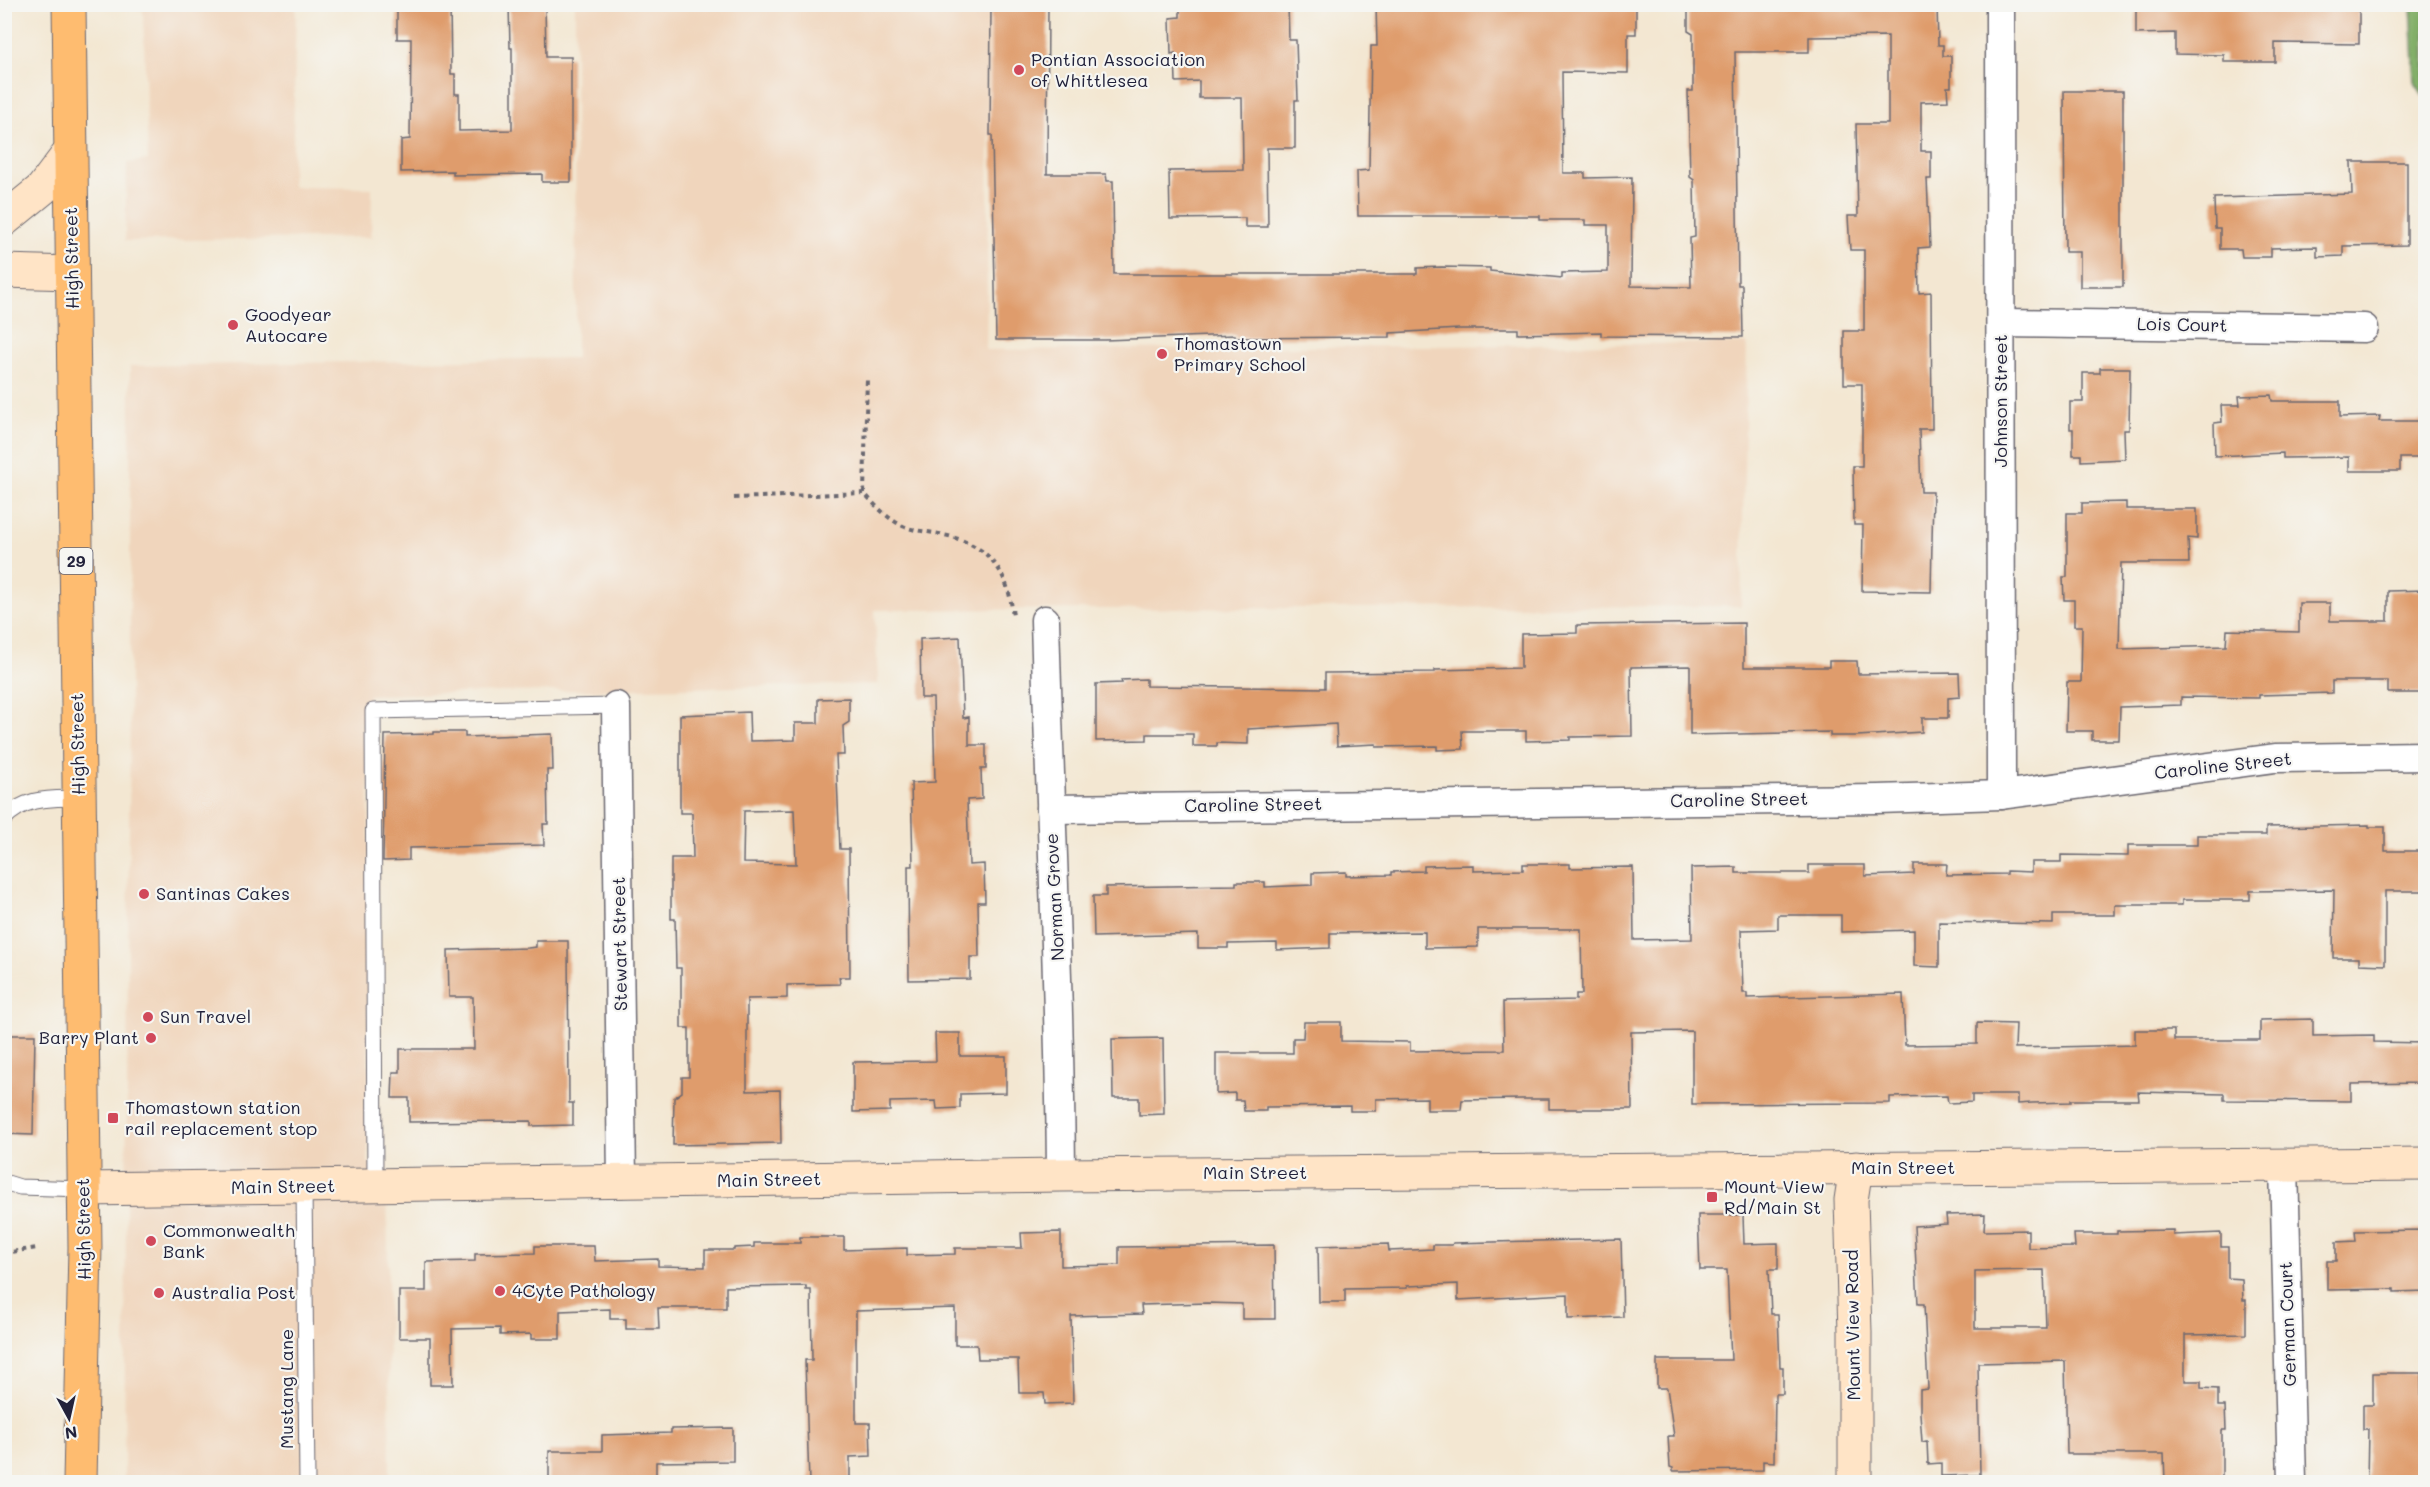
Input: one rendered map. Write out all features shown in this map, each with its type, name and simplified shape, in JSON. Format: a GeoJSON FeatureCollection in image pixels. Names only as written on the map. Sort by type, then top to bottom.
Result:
{"type":"FeatureCollection","features":[{"type":"Feature","properties":{"kind":"main road","name":"High Street"},"geometry":{"type":"LineString","coordinates":[[69,4],[85,1250],[80,1482]]}},
{"type":"Feature","properties":{"kind":"street","name":"Johnson Street"},"geometry":{"type":"LineString","coordinates":[[1999,5],[2001,795]]}},
{"type":"Feature","properties":{"kind":"street"},"geometry":{"type":"LineString","coordinates":[[4,220],[42,189],[70,152]]}},
{"type":"Feature","properties":{"kind":"street"},"geometry":{"type":"LineString","coordinates":[[4,271],[72,273]]}},
{"type":"Feature","properties":{"kind":"street","name":"Lois Court"},"geometry":{"type":"LineString","coordinates":[[2001,322],[2364,328]]}},
{"type":"Feature","properties":{"kind":"street","name":"Norman Grove"},"geometry":{"type":"LineString","coordinates":[[1045,620],[1060,991],[1061,1175]]}},
{"type":"Feature","properties":{"kind":"street","name":"Stewart Street"},"geometry":{"type":"LineString","coordinates":[[616,706],[622,1183]]}},
{"type":"Feature","properties":{"kind":"street","name":"Caroline Street"},"geometry":{"type":"LineString","coordinates":[[1051,809],[1878,799],[2001,795],[2275,758],[2426,756]]}},
{"type":"Feature","properties":{"kind":"street","name":"Main Street"},"geometry":{"type":"LineString","coordinates":[[84,1189],[1061,1175],[2426,1164]]}},
{"type":"Feature","properties":{"kind":"street","name":"German Court"},"geometry":{"type":"LineString","coordinates":[[2284,1165],[2292,1482]]}},
{"type":"Feature","properties":{"kind":"street","name":"Mount View Road"},"geometry":{"type":"LineString","coordinates":[[1855,1482],[1855,1332],[1851,1200],[1856,1168]]}},
{"type":"Feature","properties":{"kind":"lane"},"geometry":{"type":"LineString","coordinates":[[375,1185],[373,711],[616,706]]}},
{"type":"Feature","properties":{"kind":"lane"},"geometry":{"type":"LineString","coordinates":[[4,819],[25,803],[36,799],[79,798]]}},
{"type":"Feature","properties":{"kind":"lane"},"geometry":{"type":"LineString","coordinates":[[4,1182],[20,1187],[84,1189]]}},
{"type":"Feature","properties":{"kind":"lane","name":"Mustang Lane"},"geometry":{"type":"LineString","coordinates":[[304,1186],[307,1482]]}},
{"type":"Feature","properties":{"kind":"path"},"geometry":{"type":"LineString","coordinates":[[864,494],[867,377]]}},
{"type":"Feature","properties":{"kind":"path"},"geometry":{"type":"LineString","coordinates":[[734,498],[864,494],[899,524],[971,543],[993,562],[1004,576],[1010,592],[1013,617]]}},
{"type":"Feature","properties":{"kind":"path"},"geometry":{"type":"LineString","coordinates":[[7,1253],[37,1248]]}},
{"type":"Feature","properties":{"kind":"shaded area"},"geometry":{"type":"Polygon","coordinates":[[[123,5],[296,5],[292,187],[372,188],[371,237],[125,241],[127,163],[148,160],[143,10],[123,10],[123,5]]]}},
{"type":"Feature","properties":{"kind":"shaded area","name":"Thomastown Primary School"},"geometry":{"type":"Polygon","coordinates":[[[575,5],[991,5],[986,350],[1747,343],[1741,606],[875,610],[878,684],[369,695],[368,1163],[387,1164],[390,1482],[124,1482],[130,366],[576,358],[575,5]]]}},
{"type":"Feature","properties":{"kind":"green space"},"geometry":{"type":"Polygon","coordinates":[[[2411,5],[2425,5],[2425,98],[2415,83],[2411,5]]]}},
{"type":"Feature","properties":{"kind":"building"},"geometry":{"type":"Polygon","coordinates":[[[397,4],[450,4],[451,74],[455,74],[455,94],[459,94],[459,131],[512,130],[512,48],[510,48],[509,4],[545,4],[546,57],[571,57],[571,182],[542,182],[542,174],[453,175],[453,171],[401,172],[401,140],[410,139],[411,39],[397,39],[397,4]]]}},
{"type":"Feature","properties":{"kind":"building"},"geometry":{"type":"Polygon","coordinates":[[[991,4],[1048,4],[1047,174],[1106,174],[1107,181],[1113,181],[1114,274],[1417,274],[1417,268],[1442,267],[1490,268],[1490,271],[1562,278],[1562,273],[1608,272],[1608,225],[1585,225],[1585,220],[1540,220],[1540,216],[1358,216],[1357,171],[1369,170],[1371,46],[1377,46],[1376,4],[1636,4],[1636,34],[1628,34],[1628,73],[1562,72],[1563,173],[1585,173],[1585,178],[1632,177],[1631,286],[1691,287],[1690,238],[1695,237],[1694,180],[1690,177],[1688,91],[1693,91],[1693,34],[1688,31],[1688,4],[1937,4],[1938,45],[1943,45],[1943,56],[1951,56],[1951,87],[1947,87],[1948,101],[1921,102],[1921,151],[1931,151],[1931,179],[1927,179],[1930,247],[1918,248],[1919,293],[1931,292],[1932,429],[1919,429],[1921,492],[1933,492],[1931,592],[1862,591],[1863,525],[1854,525],[1853,466],[1862,466],[1862,384],[1844,384],[1844,331],[1864,331],[1864,250],[1850,250],[1848,216],[1858,216],[1856,124],[1888,124],[1888,36],[1809,37],[1809,52],[1735,52],[1738,285],[1742,285],[1743,337],[1601,336],[1601,332],[1518,334],[1518,329],[1459,329],[1390,333],[1390,337],[1235,338],[1235,335],[1105,340],[996,340],[992,135],[990,135],[991,4]]]}},
{"type":"Feature","properties":{"kind":"building"},"geometry":{"type":"Polygon","coordinates":[[[1288,4],[1289,40],[1296,40],[1298,100],[1295,100],[1295,148],[1267,148],[1268,227],[1245,227],[1245,218],[1170,219],[1169,171],[1243,170],[1242,98],[1199,98],[1199,81],[1176,82],[1175,53],[1171,54],[1170,18],[1180,17],[1180,5],[1288,4]]]}},
{"type":"Feature","properties":{"kind":"building"},"geometry":{"type":"Polygon","coordinates":[[[2136,4],[2359,4],[2359,44],[2275,43],[2275,62],[2224,62],[2224,55],[2175,54],[2175,33],[2136,34],[2136,4]]]}},
{"type":"Feature","properties":{"kind":"building"},"geometry":{"type":"Polygon","coordinates":[[[2064,91],[2123,91],[2123,287],[2080,287],[2080,252],[2065,252],[2064,91]]]}},
{"type":"Feature","properties":{"kind":"building"},"geometry":{"type":"Polygon","coordinates":[[[2351,162],[2407,162],[2407,245],[2343,246],[2343,256],[2317,257],[2317,247],[2271,248],[2271,257],[2242,257],[2241,249],[2220,249],[2220,228],[2215,228],[2214,198],[2352,194],[2351,162]]]}},
{"type":"Feature","properties":{"kind":"building"},"geometry":{"type":"Polygon","coordinates":[[[2100,368],[2130,368],[2129,430],[2124,430],[2125,459],[2081,461],[2081,455],[2073,455],[2070,402],[2083,402],[2083,373],[2100,373],[2100,368]]]}},
{"type":"Feature","properties":{"kind":"building"},"geometry":{"type":"Polygon","coordinates":[[[2271,395],[2272,401],[2340,401],[2340,417],[2380,416],[2379,421],[2426,421],[2426,458],[2400,458],[2400,471],[2349,471],[2349,457],[2283,458],[2283,453],[2215,456],[2214,423],[2222,422],[2221,405],[2240,405],[2239,396],[2271,395]]]}},
{"type":"Feature","properties":{"kind":"building"},"geometry":{"type":"Polygon","coordinates":[[[2126,502],[2126,509],[2197,509],[2197,539],[2188,538],[2189,563],[2121,563],[2119,649],[2226,646],[2227,630],[2299,632],[2299,603],[2330,603],[2330,621],[2388,621],[2388,591],[2426,590],[2426,693],[2388,693],[2388,681],[2332,681],[2332,693],[2259,695],[2259,698],[2181,697],[2181,705],[2120,707],[2119,740],[2092,740],[2092,731],[2066,731],[2067,682],[2081,682],[2082,626],[2074,626],[2074,600],[2064,600],[2063,577],[2067,577],[2067,513],[2082,513],[2082,503],[2126,502]]]}},
{"type":"Feature","properties":{"kind":"building"},"geometry":{"type":"Polygon","coordinates":[[[1744,623],[1744,667],[1829,667],[1829,661],[1857,661],[1858,674],[1959,673],[1960,697],[1948,698],[1948,718],[1922,718],[1922,732],[1857,736],[1830,736],[1830,732],[1690,735],[1690,666],[1631,667],[1632,736],[1570,737],[1570,740],[1526,741],[1526,731],[1462,731],[1463,749],[1437,750],[1437,746],[1376,747],[1376,744],[1337,746],[1336,724],[1248,729],[1248,744],[1217,743],[1217,746],[1193,746],[1193,734],[1147,734],[1147,740],[1096,741],[1096,684],[1146,679],[1146,686],[1325,688],[1325,673],[1435,672],[1435,670],[1521,668],[1521,634],[1577,633],[1577,625],[1744,623]]]}},
{"type":"Feature","properties":{"kind":"building"},"geometry":{"type":"Polygon","coordinates":[[[960,637],[963,718],[969,717],[969,745],[986,745],[986,769],[981,769],[982,799],[967,800],[969,865],[984,864],[985,902],[978,902],[979,957],[970,957],[970,979],[909,980],[908,866],[913,866],[911,783],[935,782],[933,698],[921,698],[920,639],[960,637]]]}},
{"type":"Feature","properties":{"kind":"building"},"geometry":{"type":"Polygon","coordinates":[[[849,698],[849,722],[843,726],[844,755],[836,755],[840,849],[849,849],[850,977],[839,977],[840,984],[787,985],[787,998],[747,999],[747,1091],[780,1090],[781,1143],[673,1145],[674,1098],[682,1092],[682,1077],[689,1077],[689,1028],[681,1028],[681,968],[676,968],[675,919],[671,919],[671,858],[693,858],[692,813],[680,813],[680,715],[749,712],[750,741],[795,740],[795,723],[818,723],[818,699],[849,698]],[[794,810],[744,811],[743,863],[796,864],[794,810]]]}},
{"type":"Feature","properties":{"kind":"building"},"geometry":{"type":"Polygon","coordinates":[[[434,732],[465,732],[465,737],[552,734],[553,770],[547,770],[548,824],[543,824],[544,845],[409,848],[409,860],[383,861],[385,735],[434,734],[434,732]]]}},
{"type":"Feature","properties":{"kind":"building"},"geometry":{"type":"Polygon","coordinates":[[[2369,825],[2369,827],[2385,827],[2385,851],[2426,851],[2426,891],[2385,891],[2385,965],[2359,964],[2359,958],[2333,958],[2334,890],[2250,891],[2250,900],[2182,900],[2182,905],[2115,905],[2115,915],[2053,915],[2053,924],[1939,922],[1939,967],[1914,966],[1914,930],[1841,932],[1841,915],[1778,915],[1778,929],[1741,930],[1743,993],[1747,993],[1747,998],[1903,994],[1905,1045],[1977,1044],[1977,1023],[2016,1024],[2015,1048],[2135,1045],[2135,1030],[2174,1030],[2174,1040],[2260,1040],[2260,1020],[2313,1019],[2313,1036],[2374,1035],[2374,1042],[2426,1043],[2426,1083],[2351,1084],[2351,1101],[2224,1100],[2224,1094],[2138,1092],[2139,1100],[2071,1100],[2071,1102],[2018,1104],[2018,1095],[1972,1095],[1972,1102],[1948,1103],[1947,1096],[1890,1097],[1890,1103],[1692,1104],[1692,1031],[1631,1032],[1632,1109],[1549,1109],[1549,1099],[1522,1099],[1462,1100],[1461,1110],[1427,1110],[1427,1098],[1376,1099],[1376,1111],[1350,1111],[1350,1106],[1266,1107],[1266,1111],[1244,1111],[1243,1100],[1235,1100],[1235,1093],[1216,1094],[1216,1053],[1293,1053],[1293,1038],[1303,1038],[1304,1022],[1341,1022],[1341,1041],[1410,1042],[1410,1051],[1504,1050],[1503,1002],[1576,1000],[1576,994],[1582,994],[1581,929],[1478,929],[1478,947],[1425,948],[1425,932],[1330,933],[1330,948],[1277,950],[1277,943],[1228,944],[1228,948],[1198,948],[1198,934],[1094,937],[1093,896],[1106,896],[1106,887],[1236,885],[1236,882],[1265,882],[1265,887],[1312,885],[1312,873],[1346,872],[1346,876],[1391,875],[1391,872],[1424,871],[1424,866],[1473,865],[1473,871],[1523,870],[1523,864],[1570,864],[1570,868],[1633,867],[1634,940],[1692,939],[1691,868],[1736,867],[1736,873],[1809,873],[1809,865],[1865,865],[1865,876],[1914,874],[1914,864],[1947,864],[1946,875],[2007,874],[2007,871],[2031,872],[2031,862],[2061,862],[2061,855],[2128,856],[2128,845],[2197,845],[2197,835],[2266,835],[2266,827],[2369,825]]]}},
{"type":"Feature","properties":{"kind":"building"},"geometry":{"type":"Polygon","coordinates":[[[536,941],[568,941],[569,1103],[573,1103],[573,1125],[531,1126],[531,1121],[409,1122],[409,1098],[392,1098],[393,1072],[400,1072],[400,1049],[474,1049],[473,997],[449,997],[448,950],[528,948],[536,947],[536,941]]]}},
{"type":"Feature","properties":{"kind":"building"},"geometry":{"type":"Polygon","coordinates":[[[935,1033],[960,1033],[960,1056],[1006,1056],[1006,1093],[960,1094],[960,1108],[937,1109],[936,1101],[890,1102],[890,1111],[853,1112],[853,1062],[936,1061],[935,1033]]]}},
{"type":"Feature","properties":{"kind":"building"},"geometry":{"type":"Polygon","coordinates":[[[4,1035],[35,1035],[33,1135],[4,1134],[4,1035]]]}},
{"type":"Feature","properties":{"kind":"building"},"geometry":{"type":"Polygon","coordinates":[[[1163,1038],[1164,1114],[1139,1115],[1139,1098],[1113,1098],[1112,1039],[1163,1038]]]}},
{"type":"Feature","properties":{"kind":"building"},"geometry":{"type":"Polygon","coordinates":[[[1985,1214],[1984,1231],[2028,1230],[2028,1248],[2075,1247],[2074,1234],[2173,1230],[2173,1235],[2221,1233],[2221,1247],[2228,1247],[2228,1278],[2242,1279],[2243,1300],[2246,1300],[2246,1334],[2185,1335],[2185,1381],[2201,1381],[2201,1388],[2218,1389],[2218,1406],[2225,1406],[2226,1430],[2222,1430],[2222,1482],[2165,1482],[2164,1454],[2067,1454],[2065,1361],[1978,1363],[1980,1475],[1941,1476],[1941,1463],[1928,1464],[1927,1441],[1922,1442],[1920,1413],[1920,1390],[1928,1389],[1924,1304],[1918,1304],[1914,1226],[1947,1224],[1946,1215],[1985,1214]],[[2044,1270],[1975,1271],[1975,1328],[2046,1328],[2044,1270]]]}},
{"type":"Feature","properties":{"kind":"building"},"geometry":{"type":"Polygon","coordinates":[[[1698,1215],[1743,1215],[1744,1244],[1778,1243],[1778,1269],[1769,1269],[1771,1314],[1778,1314],[1783,1394],[1775,1394],[1774,1462],[1763,1461],[1763,1470],[1673,1471],[1670,1467],[1668,1436],[1674,1436],[1667,1388],[1657,1388],[1657,1360],[1731,1360],[1727,1270],[1700,1270],[1698,1215]]]}},
{"type":"Feature","properties":{"kind":"building"},"geometry":{"type":"Polygon","coordinates":[[[2426,1230],[2426,1291],[2327,1290],[2327,1261],[2336,1261],[2336,1242],[2356,1241],[2355,1231],[2426,1230]]]}},
{"type":"Feature","properties":{"kind":"building"},"geometry":{"type":"Polygon","coordinates":[[[1061,1232],[1061,1266],[1119,1265],[1119,1247],[1274,1245],[1275,1319],[1242,1319],[1242,1304],[1207,1303],[1141,1305],[1142,1314],[1071,1316],[1073,1403],[1045,1404],[1044,1393],[1019,1393],[1018,1359],[978,1359],[977,1345],[955,1345],[955,1308],[856,1311],[856,1423],[870,1423],[871,1456],[850,1457],[850,1482],[809,1482],[805,1360],[812,1360],[811,1290],[806,1290],[806,1286],[726,1287],[726,1308],[658,1308],[659,1329],[626,1329],[626,1319],[610,1319],[610,1309],[560,1311],[560,1339],[531,1339],[531,1334],[500,1335],[500,1328],[452,1329],[453,1385],[430,1385],[430,1338],[399,1338],[399,1291],[426,1291],[426,1262],[475,1261],[475,1254],[535,1253],[535,1246],[594,1246],[595,1261],[658,1259],[658,1266],[705,1267],[705,1250],[734,1250],[734,1248],[754,1247],[754,1243],[800,1243],[800,1237],[844,1237],[844,1250],[907,1248],[907,1255],[955,1254],[955,1248],[1022,1248],[1021,1233],[1061,1232]]]}},
{"type":"Feature","properties":{"kind":"building"},"geometry":{"type":"Polygon","coordinates":[[[1621,1239],[1623,1317],[1568,1319],[1568,1294],[1458,1300],[1458,1284],[1345,1289],[1345,1302],[1319,1302],[1318,1246],[1388,1244],[1389,1251],[1433,1249],[1433,1245],[1452,1245],[1453,1243],[1621,1239]]]}},
{"type":"Feature","properties":{"kind":"building"},"geometry":{"type":"Polygon","coordinates":[[[2373,1373],[2421,1373],[2425,1482],[2367,1482],[2368,1429],[2363,1429],[2363,1405],[2373,1405],[2373,1373]]]}},
{"type":"Feature","properties":{"kind":"building"},"geometry":{"type":"Polygon","coordinates":[[[733,1428],[733,1461],[656,1462],[656,1482],[549,1482],[549,1451],[602,1451],[602,1435],[671,1433],[671,1429],[733,1428]]]}},
{"type":"Feature","properties":{"kind":"place","name":"Pontian Association of Whittlesea"},"geometry":{"type":"Point","coordinates":[1019,70]}},
{"type":"Feature","properties":{"kind":"place","name":"Goodyear Autocare"},"geometry":{"type":"Point","coordinates":[233,325]}},
{"type":"Feature","properties":{"kind":"place","name":"Thomastown Primary School"},"geometry":{"type":"Point","coordinates":[1162,354]}},
{"type":"Feature","properties":{"kind":"place","name":"Santinas Cakes"},"geometry":{"type":"Point","coordinates":[144,894]}},
{"type":"Feature","properties":{"kind":"place","name":"Sun Travel"},"geometry":{"type":"Point","coordinates":[148,1017]}},
{"type":"Feature","properties":{"kind":"place","name":"Barry Plant"},"geometry":{"type":"Point","coordinates":[151,1038]}},
{"type":"Feature","properties":{"kind":"place","name":"Thomastown station rail replacement stop"},"geometry":{"type":"Point","coordinates":[113,1118]}},
{"type":"Feature","properties":{"kind":"place","name":"Mount View Rd/Main St"},"geometry":{"type":"Point","coordinates":[1712,1197]}},
{"type":"Feature","properties":{"kind":"place","name":"Commonwealth Bank"},"geometry":{"type":"Point","coordinates":[151,1241]}},
{"type":"Feature","properties":{"kind":"place","name":"4Cyte Pathology"},"geometry":{"type":"Point","coordinates":[500,1291]}},
{"type":"Feature","properties":{"kind":"place","name":"Australia Post"},"geometry":{"type":"Point","coordinates":[159,1293]}}]}
